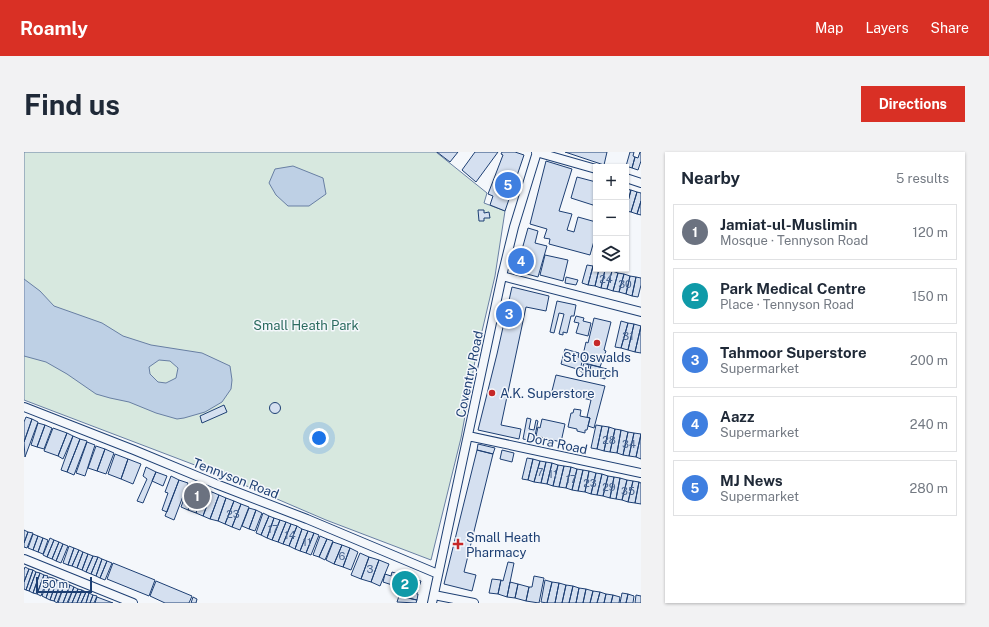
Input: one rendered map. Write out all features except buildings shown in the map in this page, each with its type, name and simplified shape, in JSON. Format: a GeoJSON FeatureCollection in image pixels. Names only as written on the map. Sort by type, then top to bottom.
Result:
{"type":"FeatureCollection","features":[{"type":"Feature","properties":{"kind":"street"},"geometry":{"type":"LineString","coordinates":[[536,152],[593,168]]}},
{"type":"Feature","properties":{"kind":"street","name":"Coventry Road"},"geometry":{"type":"LineString","coordinates":[[433,599],[502,276],[514,227],[536,152]]}},
{"type":"Feature","properties":{"kind":"street"},"geometry":{"type":"LineString","coordinates":[[629,179],[641,182]]}},
{"type":"Feature","properties":{"kind":"street"},"geometry":{"type":"LineString","coordinates":[[502,276],[641,312]]}},
{"type":"Feature","properties":{"kind":"street","name":"Tennyson Road"},"geometry":{"type":"LineString","coordinates":[[24,407],[307,519],[438,574]]}},
{"type":"Feature","properties":{"kind":"street","name":"Dora Road"},"geometry":{"type":"LineString","coordinates":[[468,436],[641,473]]}},
{"type":"Feature","properties":{"kind":"street"},"geometry":{"type":"LineString","coordinates":[[24,559],[133,603]]}},
{"type":"Feature","properties":{"kind":"street"},"geometry":{"type":"LineString","coordinates":[[433,599],[474,603]]}},
{"type":"Feature","properties":{"kind":"green space","name":"Small Heath Park"},"geometry":{"type":"Polygon","coordinates":[[[24,152],[436,152],[487,193],[484,203],[505,211],[495,276],[475,361],[461,438],[431,560],[326,520],[221,475],[24,400],[24,152]]]}},
{"type":"Feature","properties":{"kind":"water"},"geometry":{"type":"Polygon","coordinates":[[[293,166],[323,178],[326,194],[309,206],[288,206],[276,195],[269,183],[275,169],[293,166]]]}},
{"type":"Feature","properties":{"kind":"water"},"geometry":{"type":"Polygon","coordinates":[[[24,279],[40,291],[54,306],[102,323],[123,336],[151,345],[202,353],[230,366],[232,380],[231,389],[222,402],[205,412],[177,419],[156,413],[129,402],[96,394],[67,374],[46,362],[24,356],[24,279]],[[159,360],[149,367],[150,374],[158,382],[166,383],[176,378],[178,368],[170,361],[159,360]]]}},
{"type":"Feature","properties":{"kind":"place","name":"MJ News"},"geometry":{"type":"Point","coordinates":[508,185]}},
{"type":"Feature","properties":{"kind":"place","name":"Aazz"},"geometry":{"type":"Point","coordinates":[521,261]}},
{"type":"Feature","properties":{"kind":"place","name":"Tahmoor Superstore"},"geometry":{"type":"Point","coordinates":[509,314]}},
{"type":"Feature","properties":{"kind":"place","name":"St Oswalds Church"},"geometry":{"type":"Point","coordinates":[597,343]}},
{"type":"Feature","properties":{"kind":"place","name":"A.K. Superstore"},"geometry":{"type":"Point","coordinates":[492,393]}},
{"type":"Feature","properties":{"kind":"place","name":"Jamiat-ul-Muslimin"},"geometry":{"type":"Point","coordinates":[197,496]}},
{"type":"Feature","properties":{"kind":"place","name":"Small Heath Pharmacy"},"geometry":{"type":"Point","coordinates":[458,544]}},
{"type":"Feature","properties":{"kind":"place","name":"Park Medical Centre"},"geometry":{"type":"Point","coordinates":[405,584]}}]}
